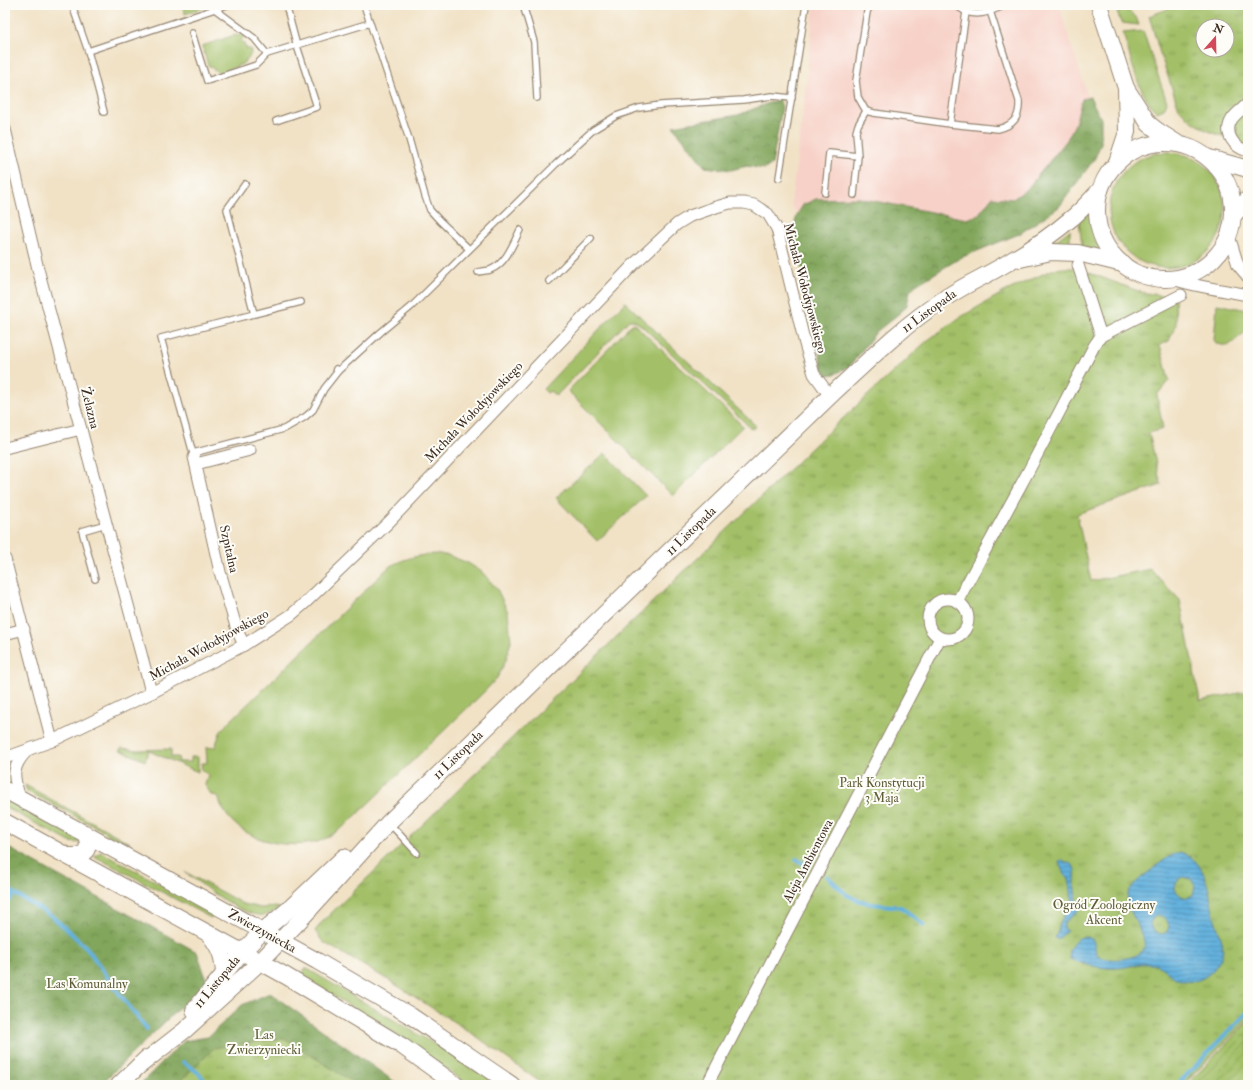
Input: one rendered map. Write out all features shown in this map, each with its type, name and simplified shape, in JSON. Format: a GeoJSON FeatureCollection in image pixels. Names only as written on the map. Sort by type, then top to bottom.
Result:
{"type":"FeatureCollection","features":[{"type":"Feature","properties":{"kind":"street"},"geometry":{"type":"LineString","coordinates":[[1099,5],[1126,88],[1149,124],[1178,144]]}},
{"type":"Feature","properties":{"kind":"street"},"geometry":{"type":"LineString","coordinates":[[1117,162],[1126,132],[1126,88]]}},
{"type":"Feature","properties":{"kind":"street"},"geometry":{"type":"LineString","coordinates":[[1248,103],[1235,115],[1229,128],[1231,139],[1234,144],[1242,150],[1248,151]]}},
{"type":"Feature","properties":{"kind":"street","name":"Żelazna"},"geometry":{"type":"LineString","coordinates":[[5,129],[38,269],[146,669],[151,693]]}},
{"type":"Feature","properties":{"kind":"street"},"geometry":{"type":"LineString","coordinates":[[1162,143],[1178,144],[1194,149],[1208,158],[1219,170],[1228,184],[1232,200],[1233,216],[1229,236],[1222,249],[1212,261],[1200,270],[1189,275],[1173,279],[1159,279],[1134,272],[1123,264],[1109,249],[1100,231],[1097,210],[1100,190],[1107,175],[1117,162],[1130,152],[1146,146],[1162,143]]}},
{"type":"Feature","properties":{"kind":"street"},"geometry":{"type":"LineString","coordinates":[[1208,158],[1248,168]]}},
{"type":"Feature","properties":{"kind":"street","name":"11 Listopada"},"geometry":{"type":"LineString","coordinates":[[139,1066],[184,1030],[260,962],[281,941],[388,823],[897,333],[959,289],[1011,261],[1073,218],[1100,190]]}},
{"type":"Feature","properties":{"kind":"street"},"geometry":{"type":"LineString","coordinates":[[1233,216],[1248,199]]}},
{"type":"Feature","properties":{"kind":"street","name":"Michała Wołodyjowskiego"},"geometry":{"type":"LineString","coordinates":[[5,758],[52,741],[151,693],[244,645],[281,622],[306,602],[389,522],[633,265],[677,224],[690,216],[730,203],[754,205],[768,214],[777,229],[805,344],[814,374],[830,396]]}},
{"type":"Feature","properties":{"kind":"street"},"geometry":{"type":"LineString","coordinates":[[1229,236],[1238,265],[1248,277]]}},
{"type":"Feature","properties":{"kind":"street","name":"11 Listopada"},"geometry":{"type":"LineString","coordinates":[[1011,261],[1051,252],[1078,253],[1123,264]]}},
{"type":"Feature","properties":{"kind":"street"},"geometry":{"type":"LineString","coordinates":[[1078,265],[1101,336]]}},
{"type":"Feature","properties":{"kind":"street"},"geometry":{"type":"LineString","coordinates":[[1173,279],[1190,284],[1248,295]]}},
{"type":"Feature","properties":{"kind":"street"},"geometry":{"type":"LineString","coordinates":[[957,602],[1094,346],[1101,336],[1181,295]]}},
{"type":"Feature","properties":{"kind":"street"},"geometry":{"type":"LineString","coordinates":[[5,448],[81,429]]}},
{"type":"Feature","properties":{"kind":"street"},"geometry":{"type":"LineString","coordinates":[[195,458],[250,450]]}},
{"type":"Feature","properties":{"kind":"street","name":"Szpitalna"},"geometry":{"type":"LineString","coordinates":[[195,458],[220,572],[237,630],[244,645]]}},
{"type":"Feature","properties":{"kind":"street"},"geometry":{"type":"LineString","coordinates":[[5,559],[52,741]]}},
{"type":"Feature","properties":{"kind":"street"},"geometry":{"type":"LineString","coordinates":[[943,600],[953,600],[957,602],[962,605],[967,614],[968,619],[966,629],[962,634],[954,638],[940,638],[933,632],[929,623],[928,618],[931,609],[938,602],[943,600]]}},
{"type":"Feature","properties":{"kind":"street"},"geometry":{"type":"LineString","coordinates":[[5,634],[24,629]]}},
{"type":"Feature","properties":{"kind":"street","name":"Aleja Ambientowa"},"geometry":{"type":"LineString","coordinates":[[707,1085],[940,638]]}},
{"type":"Feature","properties":{"kind":"street"},"geometry":{"type":"LineString","coordinates":[[20,798],[16,786],[15,767],[18,760],[28,749]]}},
{"type":"Feature","properties":{"kind":"street","name":"Zwierzyniecka"},"geometry":{"type":"LineString","coordinates":[[5,790],[281,941],[411,1016],[512,1085]]}},
{"type":"Feature","properties":{"kind":"street"},"geometry":{"type":"LineString","coordinates":[[5,822],[208,933],[356,1017],[395,1042],[456,1085]]}},
{"type":"Feature","properties":{"kind":"street","name":"11 Listopada"},"geometry":{"type":"LineString","coordinates":[[119,1085],[199,1004],[242,952],[263,931],[288,910],[344,857],[388,823]]}},
{"type":"Feature","properties":{"kind":"street"},"geometry":{"type":"LineString","coordinates":[[67,856],[77,857],[84,853],[88,848],[88,840],[85,833]]}},
{"type":"Feature","properties":{"kind":"street"},"geometry":{"type":"LineString","coordinates":[[208,933],[218,944],[223,958],[224,973]]}},
{"type":"Feature","properties":{"kind":"lane"},"geometry":{"type":"LineString","coordinates":[[72,5],[88,51],[104,112]]}},
{"type":"Feature","properties":{"kind":"lane"},"geometry":{"type":"LineString","coordinates":[[88,51],[228,5]]}},
{"type":"Feature","properties":{"kind":"lane"},"geometry":{"type":"LineString","coordinates":[[276,121],[317,107],[297,46],[286,5]]}},
{"type":"Feature","properties":{"kind":"lane"},"geometry":{"type":"LineString","coordinates":[[364,5],[410,140],[430,210],[469,249]]}},
{"type":"Feature","properties":{"kind":"lane"},"geometry":{"type":"LineString","coordinates":[[523,5],[534,42],[537,98]]}},
{"type":"Feature","properties":{"kind":"lane"},"geometry":{"type":"LineString","coordinates":[[779,178],[806,5]]}},
{"type":"Feature","properties":{"kind":"lane"},"geometry":{"type":"LineString","coordinates":[[869,5],[856,81],[858,97],[866,111],[998,130],[1005,128],[1015,119],[1019,111],[1019,101],[990,11]]}},
{"type":"Feature","properties":{"kind":"lane"},"geometry":{"type":"LineString","coordinates":[[956,5],[966,12],[979,14],[984,14],[1007,5]]}},
{"type":"Feature","properties":{"kind":"lane"},"geometry":{"type":"LineString","coordinates":[[216,10],[254,38],[267,54]]}},
{"type":"Feature","properties":{"kind":"lane"},"geometry":{"type":"LineString","coordinates":[[950,124],[966,12]]}},
{"type":"Feature","properties":{"kind":"lane"},"geometry":{"type":"LineString","coordinates":[[192,33],[207,81],[256,65],[267,54],[370,23]]}},
{"type":"Feature","properties":{"kind":"lane"},"geometry":{"type":"LineString","coordinates":[[301,302],[161,338],[195,458],[284,429],[297,422],[313,410],[324,389],[337,370],[411,307],[580,141],[593,130],[616,116],[639,108],[661,105],[743,100],[772,96],[792,98]]}},
{"type":"Feature","properties":{"kind":"lane"},"geometry":{"type":"LineString","coordinates":[[854,195],[858,156],[856,132],[858,125],[866,111]]}},
{"type":"Feature","properties":{"kind":"lane"},"geometry":{"type":"LineString","coordinates":[[824,193],[829,153],[858,156]]}},
{"type":"Feature","properties":{"kind":"lane"},"geometry":{"type":"LineString","coordinates":[[245,184],[227,209],[254,314]]}},
{"type":"Feature","properties":{"kind":"lane"},"geometry":{"type":"LineString","coordinates":[[478,272],[491,269],[500,263],[509,252],[520,230]]}},
{"type":"Feature","properties":{"kind":"lane"},"geometry":{"type":"LineString","coordinates":[[549,281],[591,238]]}},
{"type":"Feature","properties":{"kind":"lane"},"geometry":{"type":"LineString","coordinates":[[94,579],[82,531],[106,524]]}},
{"type":"Feature","properties":{"kind":"lane"},"geometry":{"type":"LineString","coordinates":[[388,823],[417,853]]}},
{"type":"Feature","properties":{"kind":"shaded area"},"geometry":{"type":"Polygon","coordinates":[[[814,5],[1059,5],[1102,142],[1091,155],[981,249],[802,220],[792,207],[791,203],[805,97],[814,5]]]}},
{"type":"Feature","properties":{"kind":"green space"},"geometry":{"type":"Polygon","coordinates":[[[182,5],[211,5],[185,14],[182,5]]]}},
{"type":"Feature","properties":{"kind":"green space"},"geometry":{"type":"Polygon","coordinates":[[[1115,5],[1122,5],[1136,17],[1139,25],[1121,23],[1115,5]]]}},
{"type":"Feature","properties":{"kind":"green space"},"geometry":{"type":"Polygon","coordinates":[[[1178,5],[1248,5],[1248,146],[1206,130],[1189,119],[1179,109],[1149,16],[1178,5]]]}},
{"type":"Feature","properties":{"kind":"green space"},"geometry":{"type":"Polygon","coordinates":[[[1143,31],[1167,102],[1164,109],[1157,112],[1145,97],[1140,87],[1123,33],[1143,31]]]}},
{"type":"Feature","properties":{"kind":"green space"},"geometry":{"type":"Polygon","coordinates":[[[241,34],[244,37],[241,40],[247,49],[251,49],[248,59],[240,65],[219,73],[208,65],[202,46],[241,34]]]}},
{"type":"Feature","properties":{"kind":"green space"},"geometry":{"type":"Polygon","coordinates":[[[1090,97],[1101,119],[1101,143],[1095,158],[1059,207],[1019,234],[960,258],[916,285],[910,291],[907,305],[902,311],[876,332],[850,366],[835,374],[827,375],[822,367],[805,278],[791,234],[798,213],[803,205],[816,199],[859,198],[967,219],[978,215],[992,197],[1013,199],[1027,189],[1067,140],[1075,124],[1082,99],[1090,97]]]}},
{"type":"Feature","properties":{"kind":"green space"},"geometry":{"type":"Polygon","coordinates":[[[779,99],[782,107],[772,164],[765,169],[747,166],[731,170],[705,167],[673,126],[738,115],[779,99]]]}},
{"type":"Feature","properties":{"kind":"green space"},"geometry":{"type":"Polygon","coordinates":[[[1167,152],[1189,156],[1208,169],[1221,188],[1225,210],[1221,232],[1208,251],[1189,264],[1167,268],[1145,264],[1126,251],[1113,232],[1109,210],[1113,188],[1126,169],[1145,156],[1167,152]]]}},
{"type":"Feature","properties":{"kind":"green space"},"geometry":{"type":"Polygon","coordinates":[[[1089,211],[1093,233],[1100,251],[1082,247],[1079,221],[1089,211]]]}},
{"type":"Feature","properties":{"kind":"green space"},"geometry":{"type":"Polygon","coordinates":[[[1070,230],[1070,246],[1051,244],[1070,230]]]}},
{"type":"Feature","properties":{"kind":"green space","name":"Park Konstytucji 3 Maja"},"geometry":{"type":"Polygon","coordinates":[[[1076,268],[1141,292],[1175,298],[1176,324],[1169,341],[1160,345],[1169,380],[1157,395],[1163,429],[1149,433],[1161,485],[1077,514],[1091,581],[1150,569],[1180,600],[1200,701],[1248,691],[1248,1019],[1183,1085],[544,1085],[476,1036],[390,981],[323,942],[315,931],[323,921],[826,434],[928,340],[959,318],[1004,292],[1054,269],[1076,268]]]}},
{"type":"Feature","properties":{"kind":"green space"},"geometry":{"type":"Polygon","coordinates":[[[625,302],[756,426],[752,429],[641,325],[633,320],[629,320],[556,396],[550,391],[547,393],[543,389],[625,302]]]}},
{"type":"Feature","properties":{"kind":"green space"},"geometry":{"type":"Polygon","coordinates":[[[1217,304],[1248,310],[1248,330],[1228,346],[1217,344],[1214,340],[1217,304]]]}},
{"type":"Feature","properties":{"kind":"green space"},"geometry":{"type":"Polygon","coordinates":[[[633,323],[743,426],[673,496],[568,391],[633,323]]]}},
{"type":"Feature","properties":{"kind":"green space"},"geometry":{"type":"Polygon","coordinates":[[[605,453],[646,496],[597,541],[556,498],[605,453]]]}},
{"type":"Feature","properties":{"kind":"green space"},"geometry":{"type":"Polygon","coordinates":[[[439,554],[450,556],[468,563],[482,572],[497,589],[508,612],[511,641],[506,660],[497,678],[346,825],[328,837],[317,842],[287,844],[257,838],[244,831],[232,822],[224,810],[218,796],[211,795],[205,785],[208,774],[202,771],[201,763],[207,763],[206,748],[215,747],[221,730],[390,566],[414,557],[439,554]]]}},
{"type":"Feature","properties":{"kind":"green space"},"geometry":{"type":"Polygon","coordinates":[[[121,748],[137,750],[171,749],[171,757],[178,757],[179,762],[191,762],[191,757],[198,757],[198,772],[149,751],[145,761],[120,750],[121,748]]]}},
{"type":"Feature","properties":{"kind":"green space"},"geometry":{"type":"Polygon","coordinates":[[[25,785],[130,843],[107,835],[103,831],[27,791],[25,785]]]}},
{"type":"Feature","properties":{"kind":"green space"},"geometry":{"type":"Polygon","coordinates":[[[5,799],[79,840],[80,843],[70,842],[5,807],[5,799]]]}},
{"type":"Feature","properties":{"kind":"green space","name":"Las Komunalny"},"geometry":{"type":"Polygon","coordinates":[[[5,846],[197,952],[207,981],[100,1085],[5,1085],[5,846]]]}},
{"type":"Feature","properties":{"kind":"green space"},"geometry":{"type":"Polygon","coordinates":[[[101,852],[214,913],[211,918],[94,856],[101,852]]]}},
{"type":"Feature","properties":{"kind":"green space"},"geometry":{"type":"Polygon","coordinates":[[[185,872],[243,904],[261,908],[280,908],[266,915],[257,915],[247,912],[224,900],[185,872]]]}},
{"type":"Feature","properties":{"kind":"green space"},"geometry":{"type":"Polygon","coordinates":[[[306,968],[483,1073],[499,1085],[469,1085],[405,1040],[301,976],[306,968]]]}},
{"type":"Feature","properties":{"kind":"green space","name":"Las Zwierzyniecki"},"geometry":{"type":"Polygon","coordinates":[[[270,993],[399,1085],[139,1085],[184,1041],[208,1037],[242,1005],[270,993]]]}},
{"type":"Feature","properties":{"kind":"green space"},"geometry":{"type":"Polygon","coordinates":[[[1248,1021],[1248,1085],[1187,1085],[1248,1021]]]}},
{"type":"Feature","properties":{"kind":"green space"},"geometry":{"type":"Polygon","coordinates":[[[284,1038],[357,1085],[176,1085],[214,1048],[284,1038]]]}},
{"type":"Feature","properties":{"kind":"water"},"geometry":{"type":"Polygon","coordinates":[[[1180,852],[1189,856],[1196,862],[1208,887],[1223,950],[1218,964],[1212,971],[1199,980],[1186,981],[1180,980],[1156,965],[1151,964],[1106,968],[1088,965],[1070,959],[1069,950],[1076,940],[1082,937],[1093,940],[1097,954],[1104,959],[1123,959],[1136,956],[1140,953],[1145,945],[1129,908],[1128,895],[1131,888],[1138,881],[1164,860],[1180,852]],[[1184,877],[1177,882],[1175,885],[1175,890],[1181,896],[1188,897],[1193,895],[1195,886],[1191,879],[1184,877]],[[1155,915],[1150,923],[1152,929],[1160,934],[1166,933],[1169,927],[1168,922],[1163,917],[1155,915]]]}},
{"type":"Feature","properties":{"kind":"water"},"geometry":{"type":"Polygon","coordinates":[[[1062,860],[1073,865],[1075,874],[1075,891],[1079,910],[1064,923],[1064,929],[1067,931],[1057,940],[1055,938],[1064,914],[1073,905],[1069,878],[1064,875],[1059,862],[1062,860]]]}},
{"type":"Feature","properties":{"kind":"waterway"},"geometry":{"type":"LineString","coordinates":[[796,859],[808,866]]}},
{"type":"Feature","properties":{"kind":"waterway"},"geometry":{"type":"LineString","coordinates":[[827,876],[847,895],[857,900],[872,904],[901,907],[924,925]]}},
{"type":"Feature","properties":{"kind":"waterway"},"geometry":{"type":"LineString","coordinates":[[5,887],[15,894]]}},
{"type":"Feature","properties":{"kind":"waterway"},"geometry":{"type":"LineString","coordinates":[[5,905],[15,894],[53,917],[87,948],[115,988],[147,1029]]}},
{"type":"Feature","properties":{"kind":"waterway"},"geometry":{"type":"LineString","coordinates":[[1177,1085],[1248,1012]]}},
{"type":"Feature","properties":{"kind":"waterway"},"geometry":{"type":"LineString","coordinates":[[183,1062],[200,1074],[206,1085]]}},
{"type":"Feature","properties":{"kind":"park label","name":"Ogród Zoologiczny Akcent"},"geometry":{"type":"Point","coordinates":[1104,912]}}]}
